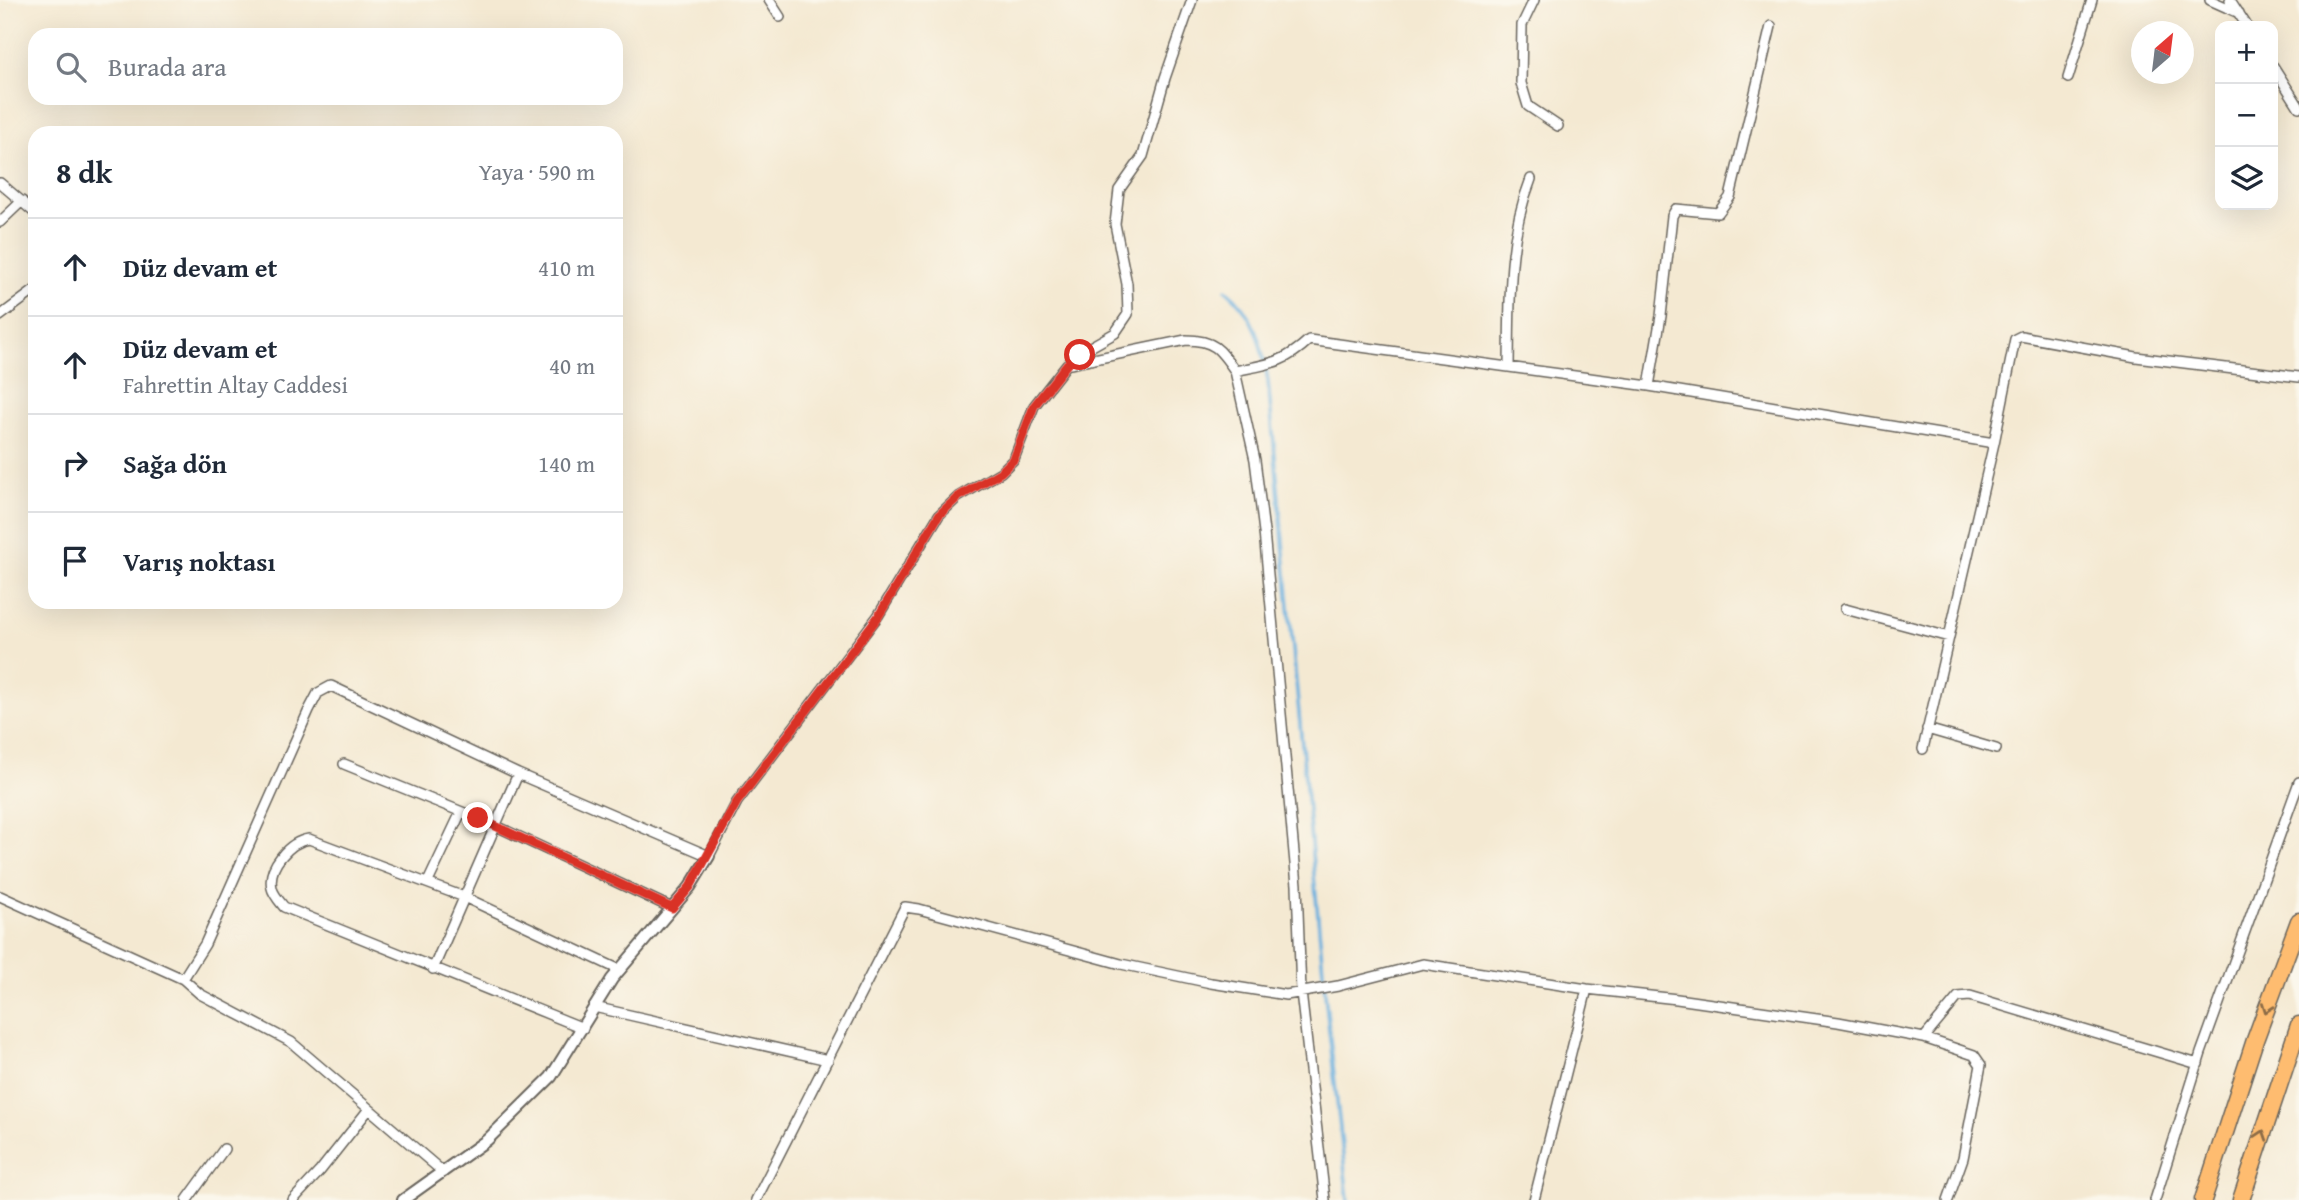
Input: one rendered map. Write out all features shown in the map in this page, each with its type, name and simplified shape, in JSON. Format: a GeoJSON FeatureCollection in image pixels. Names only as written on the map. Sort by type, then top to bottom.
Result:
{"type":"FeatureCollection","features":[{"type":"Feature","properties":{"kind":"highway"},"geometry":{"type":"LineString","coordinates":[[2203,1200],[2255,1040],[2299,921]]}},
{"type":"Feature","properties":{"kind":"highway"},"geometry":{"type":"LineString","coordinates":[[2241,1200],[2299,1025]]}},
{"type":"Feature","properties":{"kind":"street"},"geometry":{"type":"LineString","coordinates":[[769,0],[780,17]]}},
{"type":"Feature","properties":{"kind":"street"},"geometry":{"type":"LineString","coordinates":[[403,1200],[487,1140],[551,1077],[620,970],[690,887],[737,802],[878,617],[939,515],[958,497],[1001,472],[1014,459],[1034,406],[1067,364],[1115,334],[1128,314],[1126,284],[1115,224],[1119,190],[1143,156],[1165,78],[1192,0]]}},
{"type":"Feature","properties":{"kind":"street"},"geometry":{"type":"LineString","coordinates":[[1534,0],[1522,25],[1521,83],[1528,106],[1558,125]]}},
{"type":"Feature","properties":{"kind":"street"},"geometry":{"type":"LineString","coordinates":[[2068,78],[2092,0]]}},
{"type":"Feature","properties":{"kind":"street"},"geometry":{"type":"LineString","coordinates":[[2210,0],[2239,13]]}},
{"type":"Feature","properties":{"kind":"street"},"geometry":{"type":"LineString","coordinates":[[2230,0],[2244,21]]}},
{"type":"Feature","properties":{"kind":"street"},"geometry":{"type":"LineString","coordinates":[[1649,386],[1661,316],[1672,216],[1676,209],[1718,214],[1730,197],[1771,26]]}},
{"type":"Feature","properties":{"kind":"street"},"geometry":{"type":"LineString","coordinates":[[2278,74],[2299,107]]}},
{"type":"Feature","properties":{"kind":"street"},"geometry":{"type":"LineString","coordinates":[[1509,367],[1510,283],[1515,233],[1520,206],[1531,179]]}},
{"type":"Feature","properties":{"kind":"street"},"geometry":{"type":"LineString","coordinates":[[0,183],[28,207]]}},
{"type":"Feature","properties":{"kind":"street"},"geometry":{"type":"LineString","coordinates":[[0,222],[22,201]]}},
{"type":"Feature","properties":{"kind":"street"},"geometry":{"type":"LineString","coordinates":[[0,316],[28,295]]}},
{"type":"Feature","properties":{"kind":"street"},"geometry":{"type":"LineString","coordinates":[[1923,749],[1994,443],[2015,339],[2021,336],[2136,358],[2299,377]]}},
{"type":"Feature","properties":{"kind":"street"},"geometry":{"type":"LineString","coordinates":[[1067,364],[1186,340],[1201,340],[1221,349],[1235,371],[1255,460],[1264,532],[1325,1200]]}},
{"type":"Feature","properties":{"kind":"street"},"geometry":{"type":"LineString","coordinates":[[1235,371],[1280,361],[1293,355],[1309,340],[1649,386],[1994,443]]}},
{"type":"Feature","properties":{"kind":"street"},"geometry":{"type":"LineString","coordinates":[[1845,609],[1950,637]]}},
{"type":"Feature","properties":{"kind":"street"},"geometry":{"type":"LineString","coordinates":[[183,979],[205,944],[318,693],[331,686],[518,774],[709,856]]}},
{"type":"Feature","properties":{"kind":"street"},"geometry":{"type":"LineString","coordinates":[[1927,729],[1996,749]]}},
{"type":"Feature","properties":{"kind":"street"},"geometry":{"type":"LineString","coordinates":[[344,764],[494,825],[672,908]]}},
{"type":"Feature","properties":{"kind":"street"},"geometry":{"type":"LineString","coordinates":[[433,969],[518,774]]}},
{"type":"Feature","properties":{"kind":"street"},"geometry":{"type":"LineString","coordinates":[[2155,1200],[2198,1064],[2299,782]]}},
{"type":"Feature","properties":{"kind":"street"},"geometry":{"type":"LineString","coordinates":[[428,882],[461,812]]}},
{"type":"Feature","properties":{"kind":"street"},"geometry":{"type":"LineString","coordinates":[[583,1028],[284,907],[272,890],[272,874],[286,850],[301,840],[309,839],[464,897],[620,970]]}},
{"type":"Feature","properties":{"kind":"street"},"geometry":{"type":"LineString","coordinates":[[0,896],[183,979],[200,994],[291,1042],[443,1172]]}},
{"type":"Feature","properties":{"kind":"street"},"geometry":{"type":"LineString","coordinates":[[757,1200],[905,907],[1121,964],[1286,995],[1338,986],[1423,964],[1587,989],[1838,1021],[1924,1038],[1974,1055],[1981,1065],[1963,1158],[1948,1200]]}},
{"type":"Feature","properties":{"kind":"street"},"geometry":{"type":"LineString","coordinates":[[1534,1200],[1587,989]]}},
{"type":"Feature","properties":{"kind":"street"},"geometry":{"type":"LineString","coordinates":[[1924,1038],[1958,997],[1970,996],[2198,1064]]}},
{"type":"Feature","properties":{"kind":"street"},"geometry":{"type":"LineString","coordinates":[[594,1007],[828,1060]]}},
{"type":"Feature","properties":{"kind":"street"},"geometry":{"type":"LineString","coordinates":[[292,1200],[320,1171],[369,1109]]}},
{"type":"Feature","properties":{"kind":"street"},"geometry":{"type":"LineString","coordinates":[[187,1200],[224,1149]]}},
{"type":"Feature","properties":{"kind":"waterway"},"geometry":{"type":"LineString","coordinates":[[1226,290],[1244,309],[1256,331],[1268,381],[1326,1003],[1348,1200]]}},
{"type":"Feature","properties":{"kind":"route"},"geometry":{"type":"LineString","coordinates":[[478,818],[672,908],[690,887],[737,802],[878,617],[939,515],[958,497],[1001,472],[1014,459],[1034,406],[1067,364],[1080,355]]}}]}
